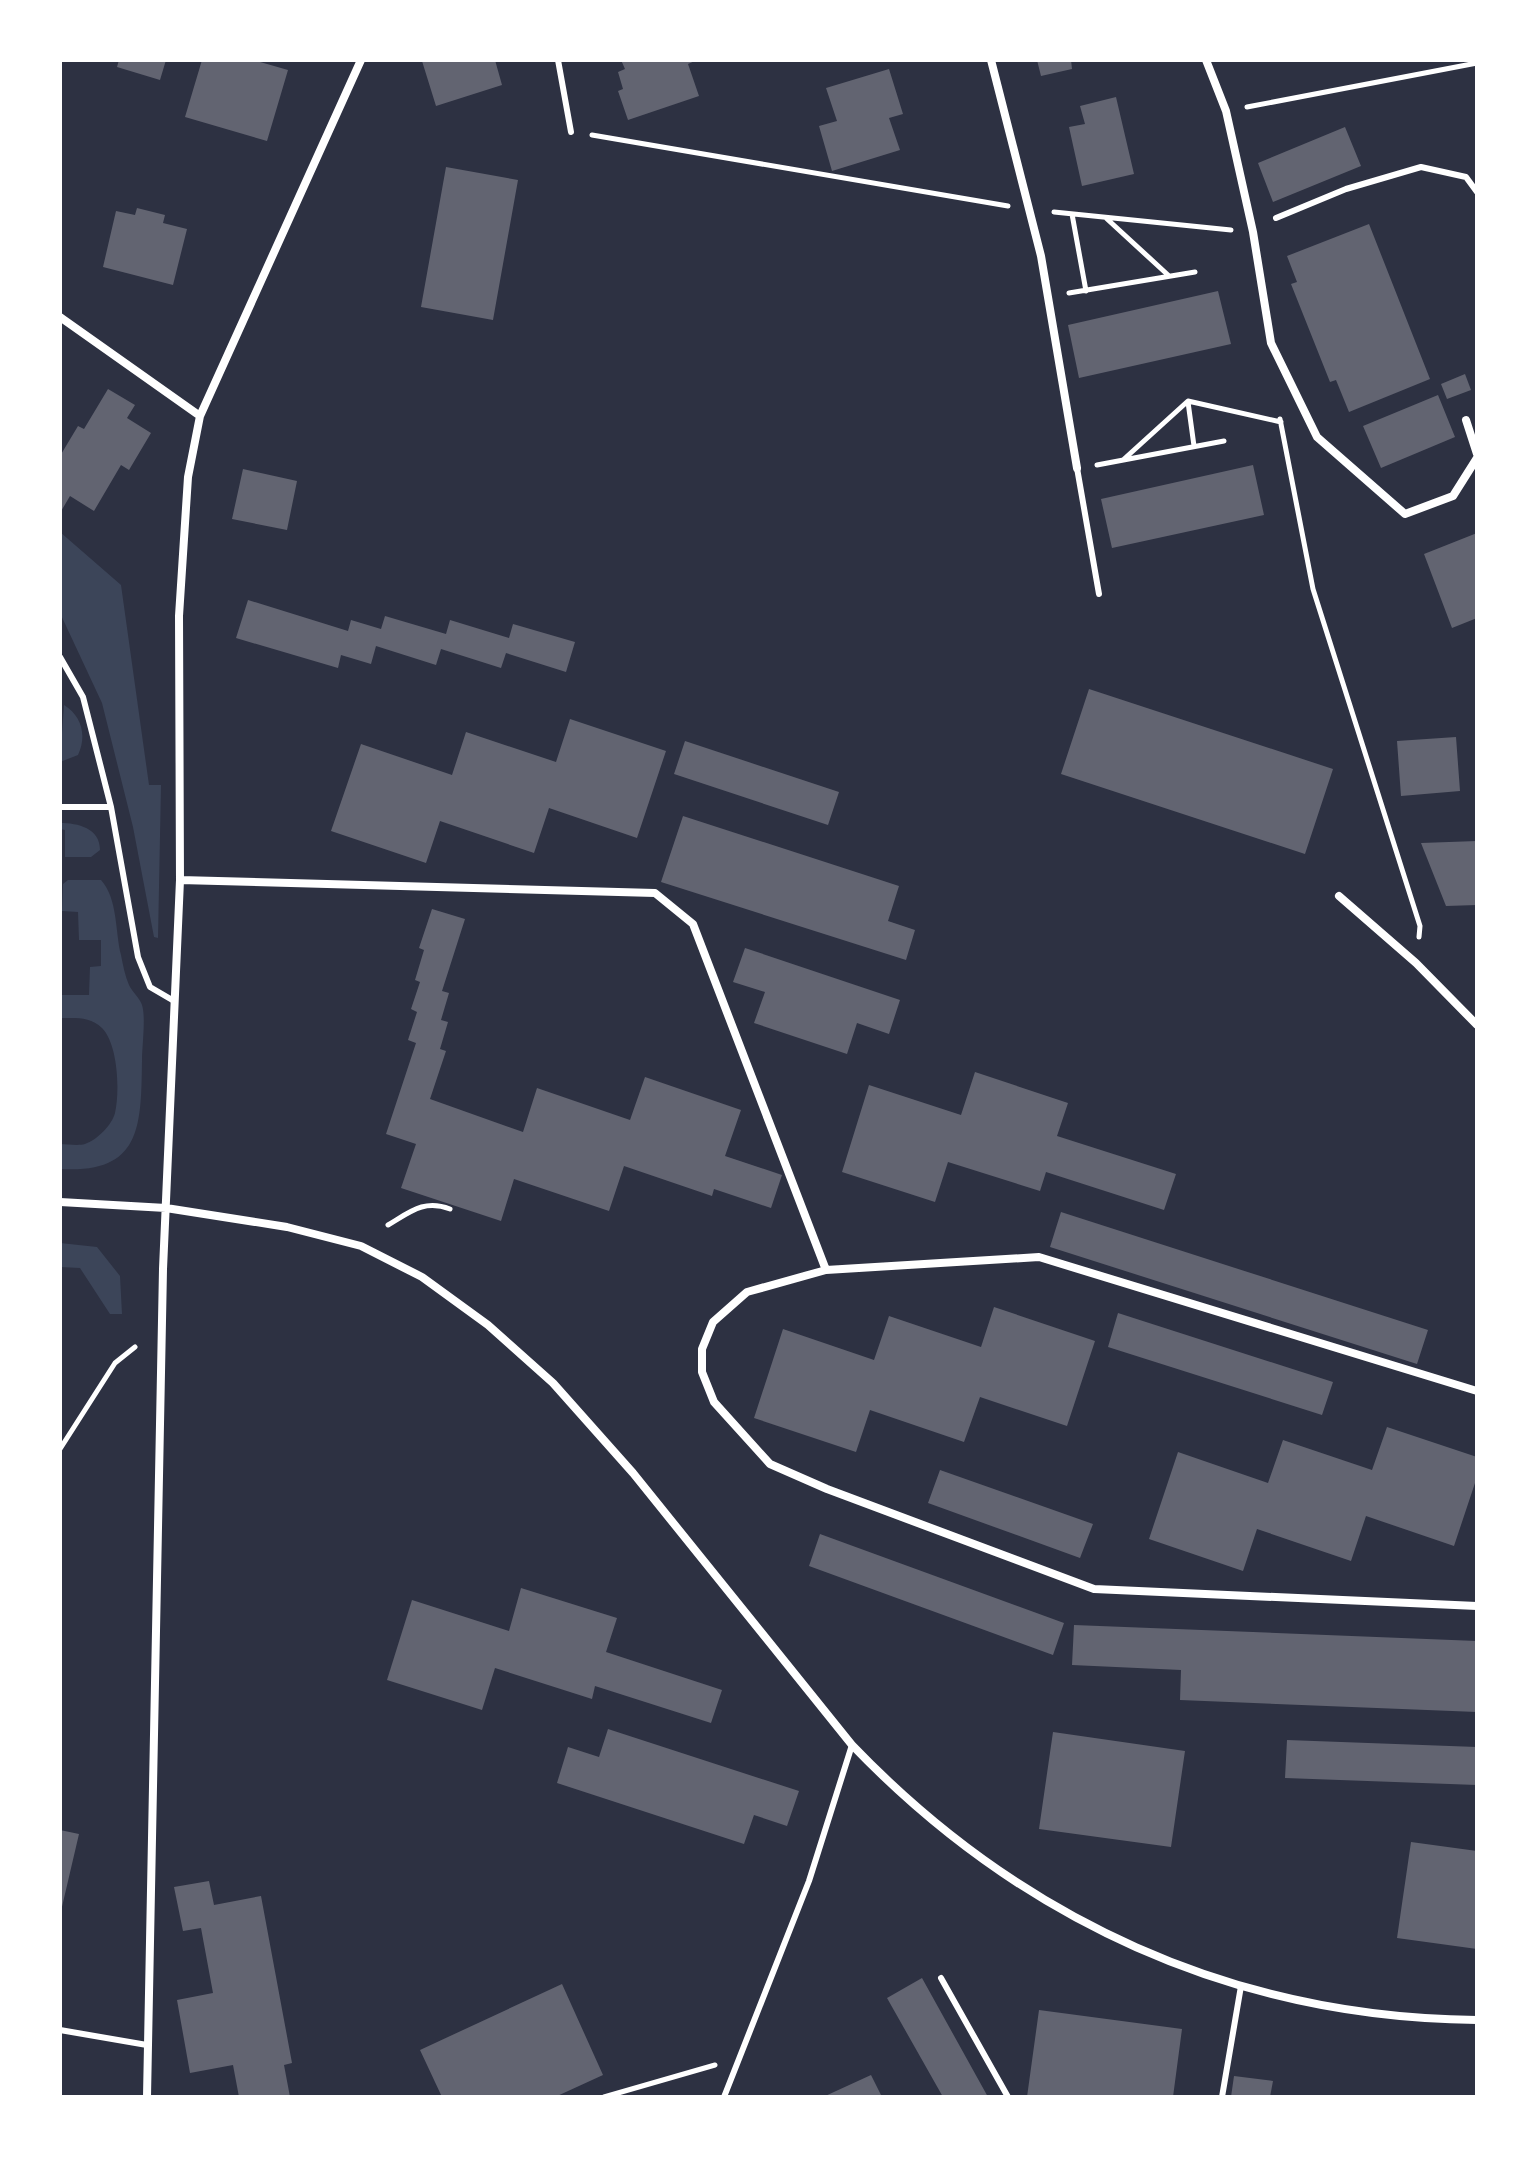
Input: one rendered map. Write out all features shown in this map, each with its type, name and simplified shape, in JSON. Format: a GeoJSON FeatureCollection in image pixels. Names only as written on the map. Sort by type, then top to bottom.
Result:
{"type":"FeatureCollection","features":[{"type":"Feature","properties":{"kind":"street"},"geometry":{"type":"LineString","coordinates":[[147,2097],[166,1208],[180,880],[179,616],[188,477],[200,416],[361,60]]}},
{"type":"Feature","properties":{"kind":"street"},"geometry":{"type":"LineString","coordinates":[[991,60],[1048,296],[1077,468]]}},
{"type":"Feature","properties":{"kind":"street"},"geometry":{"type":"LineString","coordinates":[[1206,60],[1226,111],[1253,232],[1271,343],[1317,437],[1405,514],[1453,496],[1477,456],[1466,420]]}},
{"type":"Feature","properties":{"kind":"street"},"geometry":{"type":"LineString","coordinates":[[60,317],[200,416]]}},
{"type":"Feature","properties":{"kind":"street"},"geometry":{"type":"LineString","coordinates":[[180,880],[655,893],[693,924],[826,1270]]}},
{"type":"Feature","properties":{"kind":"street"},"geometry":{"type":"LineString","coordinates":[[1339,896],[1416,963],[1477,1025]]}},
{"type":"Feature","properties":{"kind":"street"},"geometry":{"type":"LineString","coordinates":[[60,1202],[166,1208],[287,1227],[361,1246],[422,1277],[488,1325],[553,1383],[633,1473],[852,1745],[889,1783],[977,1856],[1068,1914],[1165,1962],[1241,1986],[1371,2014],[1477,2020]]}},
{"type":"Feature","properties":{"kind":"street"},"geometry":{"type":"LineString","coordinates":[[1477,1391],[1039,1257],[826,1270],[747,1292],[713,1322],[702,1349],[702,1372],[714,1402],[770,1464],[827,1489],[1094,1589],[1477,1606]]}},
{"type":"Feature","properties":{"kind":"lane"},"geometry":{"type":"LineString","coordinates":[[558,60],[571,132]]}},
{"type":"Feature","properties":{"kind":"lane"},"geometry":{"type":"LineString","coordinates":[[1276,218],[1346,189],[1421,167],[1466,177],[1477,192]]}},
{"type":"Feature","properties":{"kind":"lane"},"geometry":{"type":"LineString","coordinates":[[1077,468],[1099,594]]}},
{"type":"Feature","properties":{"kind":"lane"},"geometry":{"type":"LineString","coordinates":[[60,657],[83,697],[111,807],[138,957],[150,987],[174,1001]]}},
{"type":"Feature","properties":{"kind":"lane"},"geometry":{"type":"LineString","coordinates":[[60,807],[111,807]]}},
{"type":"Feature","properties":{"kind":"lane"},"geometry":{"type":"LineString","coordinates":[[724,2097],[809,1881],[852,1745]]}},
{"type":"Feature","properties":{"kind":"lane"},"geometry":{"type":"LineString","coordinates":[[941,1978],[1008,2097]]}},
{"type":"Feature","properties":{"kind":"lane"},"geometry":{"type":"LineString","coordinates":[[1222,2097],[1241,1986]]}},
{"type":"Feature","properties":{"kind":"lane"},"geometry":{"type":"LineString","coordinates":[[60,2030],[147,2045]]}},
{"type":"Feature","properties":{"kind":"path"},"geometry":{"type":"LineString","coordinates":[[1226,111],[1477,61]]}},
{"type":"Feature","properties":{"kind":"path"},"geometry":{"type":"LineString","coordinates":[[571,132],[1029,210],[1253,232]]}},
{"type":"Feature","properties":{"kind":"path"},"geometry":{"type":"LineString","coordinates":[[1072,214],[1086,291]]}},
{"type":"Feature","properties":{"kind":"path"},"geometry":{"type":"LineString","coordinates":[[1105,217],[1168,275]]}},
{"type":"Feature","properties":{"kind":"path"},"geometry":{"type":"LineString","coordinates":[[1048,296],[1195,272]]}},
{"type":"Feature","properties":{"kind":"path"},"geometry":{"type":"LineString","coordinates":[[1123,460],[1188,401]]}},
{"type":"Feature","properties":{"kind":"path"},"geometry":{"type":"LineString","coordinates":[[1188,401],[1281,422]]}},
{"type":"Feature","properties":{"kind":"path"},"geometry":{"type":"LineString","coordinates":[[1188,401],[1194,446]]}},
{"type":"Feature","properties":{"kind":"path"},"geometry":{"type":"LineString","coordinates":[[1279,406],[1313,589],[1420,926],[1416,963]]}},
{"type":"Feature","properties":{"kind":"path"},"geometry":{"type":"LineString","coordinates":[[1077,468],[1224,441]]}},
{"type":"Feature","properties":{"kind":"path"},"geometry":{"type":"LineString","coordinates":[[388,1225],[418,1207],[435,1203],[450,1209]]}},
{"type":"Feature","properties":{"kind":"path"},"geometry":{"type":"LineString","coordinates":[[60,1449],[115,1363],[135,1347]]}},
{"type":"Feature","properties":{"kind":"path"},"geometry":{"type":"LineString","coordinates":[[604,2097],[739,2058]]}},
{"type":"Feature","properties":{"kind":"shaded area"},"geometry":{"type":"Polygon","coordinates":[[[60,532],[121,585],[149,785],[161,785],[158,938],[154,937],[133,827],[102,703],[60,613],[60,532]]]}},
{"type":"Feature","properties":{"kind":"shaded area"},"geometry":{"type":"Polygon","coordinates":[[[64,705],[79,721],[82,741],[78,755],[60,762],[64,705]]]}},
{"type":"Feature","properties":{"kind":"shaded area"},"geometry":{"type":"Polygon","coordinates":[[[60,823],[87,828],[96,836],[100,850],[91,857],[65,857],[65,830],[60,829],[60,823]]]}},
{"type":"Feature","properties":{"kind":"shaded area"},"geometry":{"type":"Polygon","coordinates":[[[68,880],[101,880],[106,888],[113,906],[125,974],[142,1005],[144,1024],[140,1106],[131,1141],[122,1154],[107,1163],[87,1168],[60,1169],[60,1144],[85,1144],[99,1136],[113,1118],[117,1104],[116,1068],[107,1035],[97,1024],[87,1020],[60,1018],[60,995],[89,995],[90,967],[101,966],[101,940],[79,940],[78,912],[62,911],[63,884],[68,880]]]}},
{"type":"Feature","properties":{"kind":"shaded area"},"geometry":{"type":"Polygon","coordinates":[[[60,1243],[97,1247],[120,1276],[122,1314],[110,1314],[80,1268],[60,1267],[60,1243]]]}},
{"type":"Feature","properties":{"kind":"building"},"geometry":{"type":"Polygon","coordinates":[[[119,60],[166,60],[160,80],[117,67],[119,60]]]}},
{"type":"Feature","properties":{"kind":"building"},"geometry":{"type":"Polygon","coordinates":[[[202,60],[253,60],[288,70],[267,141],[185,117],[202,60]]]}},
{"type":"Feature","properties":{"kind":"building"},"geometry":{"type":"Polygon","coordinates":[[[495,60],[502,85],[436,106],[422,61],[495,60]]]}},
{"type":"Feature","properties":{"kind":"building"},"geometry":{"type":"Polygon","coordinates":[[[621,60],[697,60],[688,64],[699,96],[628,120],[618,91],[623,89],[618,72],[625,69],[621,60]]]}},
{"type":"Feature","properties":{"kind":"building"},"geometry":{"type":"Polygon","coordinates":[[[1037,60],[1071,60],[1072,69],[1041,76],[1037,60]]]}},
{"type":"Feature","properties":{"kind":"building"},"geometry":{"type":"Polygon","coordinates":[[[889,69],[903,114],[889,118],[900,150],[832,171],[819,126],[837,121],[826,88],[889,69]]]}},
{"type":"Feature","properties":{"kind":"building"},"geometry":{"type":"Polygon","coordinates":[[[1116,97],[1134,174],[1082,186],[1069,127],[1085,124],[1080,106],[1116,97]]]}},
{"type":"Feature","properties":{"kind":"building"},"geometry":{"type":"Polygon","coordinates":[[[1345,127],[1361,166],[1273,202],[1258,163],[1345,127]]]}},
{"type":"Feature","properties":{"kind":"building"},"geometry":{"type":"Polygon","coordinates":[[[446,167],[518,180],[493,320],[421,307],[446,167]]]}},
{"type":"Feature","properties":{"kind":"building"},"geometry":{"type":"Polygon","coordinates":[[[137,208],[165,215],[163,223],[187,229],[173,285],[103,267],[116,211],[135,215],[137,208]]]}},
{"type":"Feature","properties":{"kind":"building"},"geometry":{"type":"Polygon","coordinates":[[[1369,224],[1430,379],[1349,412],[1336,380],[1330,382],[1291,284],[1297,282],[1287,256],[1369,224]]]}},
{"type":"Feature","properties":{"kind":"building"},"geometry":{"type":"Polygon","coordinates":[[[1218,291],[1231,344],[1079,378],[1068,325],[1218,291]]]}},
{"type":"Feature","properties":{"kind":"building"},"geometry":{"type":"Polygon","coordinates":[[[1465,374],[1471,390],[1447,399],[1441,384],[1465,374]]]}},
{"type":"Feature","properties":{"kind":"building"},"geometry":{"type":"Polygon","coordinates":[[[108,389],[135,405],[127,418],[151,433],[129,470],[121,465],[94,511],[70,496],[60,513],[60,456],[78,426],[84,429],[108,389]]]}},
{"type":"Feature","properties":{"kind":"building"},"geometry":{"type":"Polygon","coordinates":[[[1438,395],[1455,437],[1381,468],[1363,426],[1438,395]]]}},
{"type":"Feature","properties":{"kind":"building"},"geometry":{"type":"Polygon","coordinates":[[[1253,465],[1264,515],[1112,548],[1101,499],[1253,465]]]}},
{"type":"Feature","properties":{"kind":"building"},"geometry":{"type":"Polygon","coordinates":[[[243,469],[297,481],[287,530],[232,519],[243,469]]]}},
{"type":"Feature","properties":{"kind":"building"},"geometry":{"type":"Polygon","coordinates":[[[1477,533],[1477,618],[1452,628],[1424,554],[1477,533]]]}},
{"type":"Feature","properties":{"kind":"building"},"geometry":{"type":"Polygon","coordinates":[[[248,600],[348,631],[351,620],[381,629],[385,616],[446,634],[450,620],[509,638],[513,624],[575,642],[566,672],[506,653],[501,668],[441,649],[436,665],[376,646],[371,664],[341,655],[338,668],[236,638],[248,600]]]}},
{"type":"Feature","properties":{"kind":"building"},"geometry":{"type":"Polygon","coordinates":[[[1089,689],[1333,769],[1305,854],[1061,774],[1089,689]]]}},
{"type":"Feature","properties":{"kind":"building"},"geometry":{"type":"Polygon","coordinates":[[[570,719],[666,751],[637,838],[549,808],[534,853],[440,821],[426,863],[331,831],[361,744],[452,775],[466,732],[556,762],[570,719]]]}},
{"type":"Feature","properties":{"kind":"building"},"geometry":{"type":"Polygon","coordinates":[[[1456,737],[1460,791],[1401,796],[1397,741],[1456,737]]]}},
{"type":"Feature","properties":{"kind":"building"},"geometry":{"type":"Polygon","coordinates":[[[685,741],[839,792],[828,825],[674,774],[685,741]]]}},
{"type":"Feature","properties":{"kind":"building"},"geometry":{"type":"Polygon","coordinates":[[[683,816],[899,886],[888,921],[915,930],[906,960],[661,882],[683,816]]]}},
{"type":"Feature","properties":{"kind":"building"},"geometry":{"type":"Polygon","coordinates":[[[1477,841],[1477,905],[1446,906],[1421,843],[1477,841]]]}},
{"type":"Feature","properties":{"kind":"building"},"geometry":{"type":"Polygon","coordinates":[[[432,909],[465,919],[442,991],[449,993],[441,1020],[448,1022],[440,1049],[446,1051],[430,1099],[523,1132],[537,1088],[630,1120],[645,1077],[741,1110],[725,1156],[782,1175],[771,1208],[714,1189],[712,1196],[624,1166],[609,1211],[514,1179],[501,1221],[401,1188],[416,1144],[386,1134],[416,1043],[408,1040],[417,1012],[411,1009],[420,982],[415,980],[424,950],[419,948],[432,909]]]}},
{"type":"Feature","properties":{"kind":"building"},"geometry":{"type":"Polygon","coordinates":[[[745,948],[900,1000],[889,1034],[857,1023],[847,1054],[754,1023],[765,992],[733,982],[745,948]]]}},
{"type":"Feature","properties":{"kind":"building"},"geometry":{"type":"Polygon","coordinates":[[[975,1072],[1068,1103],[1057,1136],[1176,1174],[1164,1210],[1046,1172],[1040,1191],[948,1162],[935,1202],[842,1172],[869,1085],[961,1115],[975,1072]]]}},
{"type":"Feature","properties":{"kind":"building"},"geometry":{"type":"Polygon","coordinates":[[[1061,1212],[1428,1330],[1417,1364],[1050,1247],[1061,1212]]]}},
{"type":"Feature","properties":{"kind":"building"},"geometry":{"type":"Polygon","coordinates":[[[994,1307],[1095,1341],[1067,1426],[980,1397],[964,1442],[870,1410],[856,1452],[754,1418],[783,1329],[874,1360],[889,1316],[981,1347],[994,1307]]]}},
{"type":"Feature","properties":{"kind":"building"},"geometry":{"type":"Polygon","coordinates":[[[1118,1313],[1333,1382],[1322,1415],[1108,1347],[1118,1313]]]}},
{"type":"Feature","properties":{"kind":"building"},"geometry":{"type":"Polygon","coordinates":[[[1387,1427],[1477,1457],[1477,1477],[1454,1546],[1366,1516],[1351,1561],[1257,1529],[1243,1571],[1149,1539],[1178,1452],[1268,1483],[1283,1440],[1372,1470],[1387,1427]]]}},
{"type":"Feature","properties":{"kind":"building"},"geometry":{"type":"Polygon","coordinates":[[[940,1470],[1093,1524],[1080,1558],[928,1503],[940,1470]]]}},
{"type":"Feature","properties":{"kind":"building"},"geometry":{"type":"Polygon","coordinates":[[[820,1534],[1064,1623],[1053,1655],[809,1566],[820,1534]]]}},
{"type":"Feature","properties":{"kind":"building"},"geometry":{"type":"Polygon","coordinates":[[[521,1588],[617,1618],[606,1652],[722,1690],[711,1723],[595,1686],[592,1699],[495,1668],[482,1710],[387,1680],[412,1600],[509,1631],[521,1588]]]}},
{"type":"Feature","properties":{"kind":"building"},"geometry":{"type":"Polygon","coordinates":[[[1074,1625],[1477,1641],[1477,1712],[1180,1700],[1181,1670],[1072,1665],[1074,1625]]]}},
{"type":"Feature","properties":{"kind":"building"},"geometry":{"type":"Polygon","coordinates":[[[608,1729],[799,1791],[787,1826],[754,1815],[744,1844],[557,1783],[568,1747],[599,1757],[608,1729]]]}},
{"type":"Feature","properties":{"kind":"building"},"geometry":{"type":"Polygon","coordinates":[[[1053,1732],[1185,1751],[1171,1847],[1039,1829],[1053,1732]]]}},
{"type":"Feature","properties":{"kind":"building"},"geometry":{"type":"Polygon","coordinates":[[[1287,1740],[1477,1747],[1477,1785],[1285,1778],[1287,1740]]]}},
{"type":"Feature","properties":{"kind":"building"},"geometry":{"type":"Polygon","coordinates":[[[60,1830],[79,1834],[61,1911],[60,1911],[60,1830]]]}},
{"type":"Feature","properties":{"kind":"building"},"geometry":{"type":"Polygon","coordinates":[[[1411,1842],[1477,1851],[1477,1949],[1397,1938],[1411,1842]]]}},
{"type":"Feature","properties":{"kind":"building"},"geometry":{"type":"Polygon","coordinates":[[[209,1881],[214,1905],[261,1896],[292,2063],[284,2065],[290,2097],[239,2097],[233,2065],[190,2073],[177,2000],[213,1993],[201,1928],[183,1931],[174,1887],[209,1881]]]}},
{"type":"Feature","properties":{"kind":"building"},"geometry":{"type":"Polygon","coordinates":[[[922,1978],[988,2097],[943,2097],[887,1998],[922,1978]]]}},
{"type":"Feature","properties":{"kind":"building"},"geometry":{"type":"Polygon","coordinates":[[[562,1984],[603,2075],[555,2097],[442,2097],[420,2050],[562,1984]]]}},
{"type":"Feature","properties":{"kind":"building"},"geometry":{"type":"Polygon","coordinates":[[[1039,2010],[1182,2029],[1173,2097],[1027,2097],[1039,2010]]]}},
{"type":"Feature","properties":{"kind":"building"},"geometry":{"type":"Polygon","coordinates":[[[871,2075],[882,2097],[823,2097],[871,2075]]]}},
{"type":"Feature","properties":{"kind":"building"},"geometry":{"type":"Polygon","coordinates":[[[1234,2076],[1273,2081],[1270,2097],[1231,2097],[1234,2076]]]}}]}
